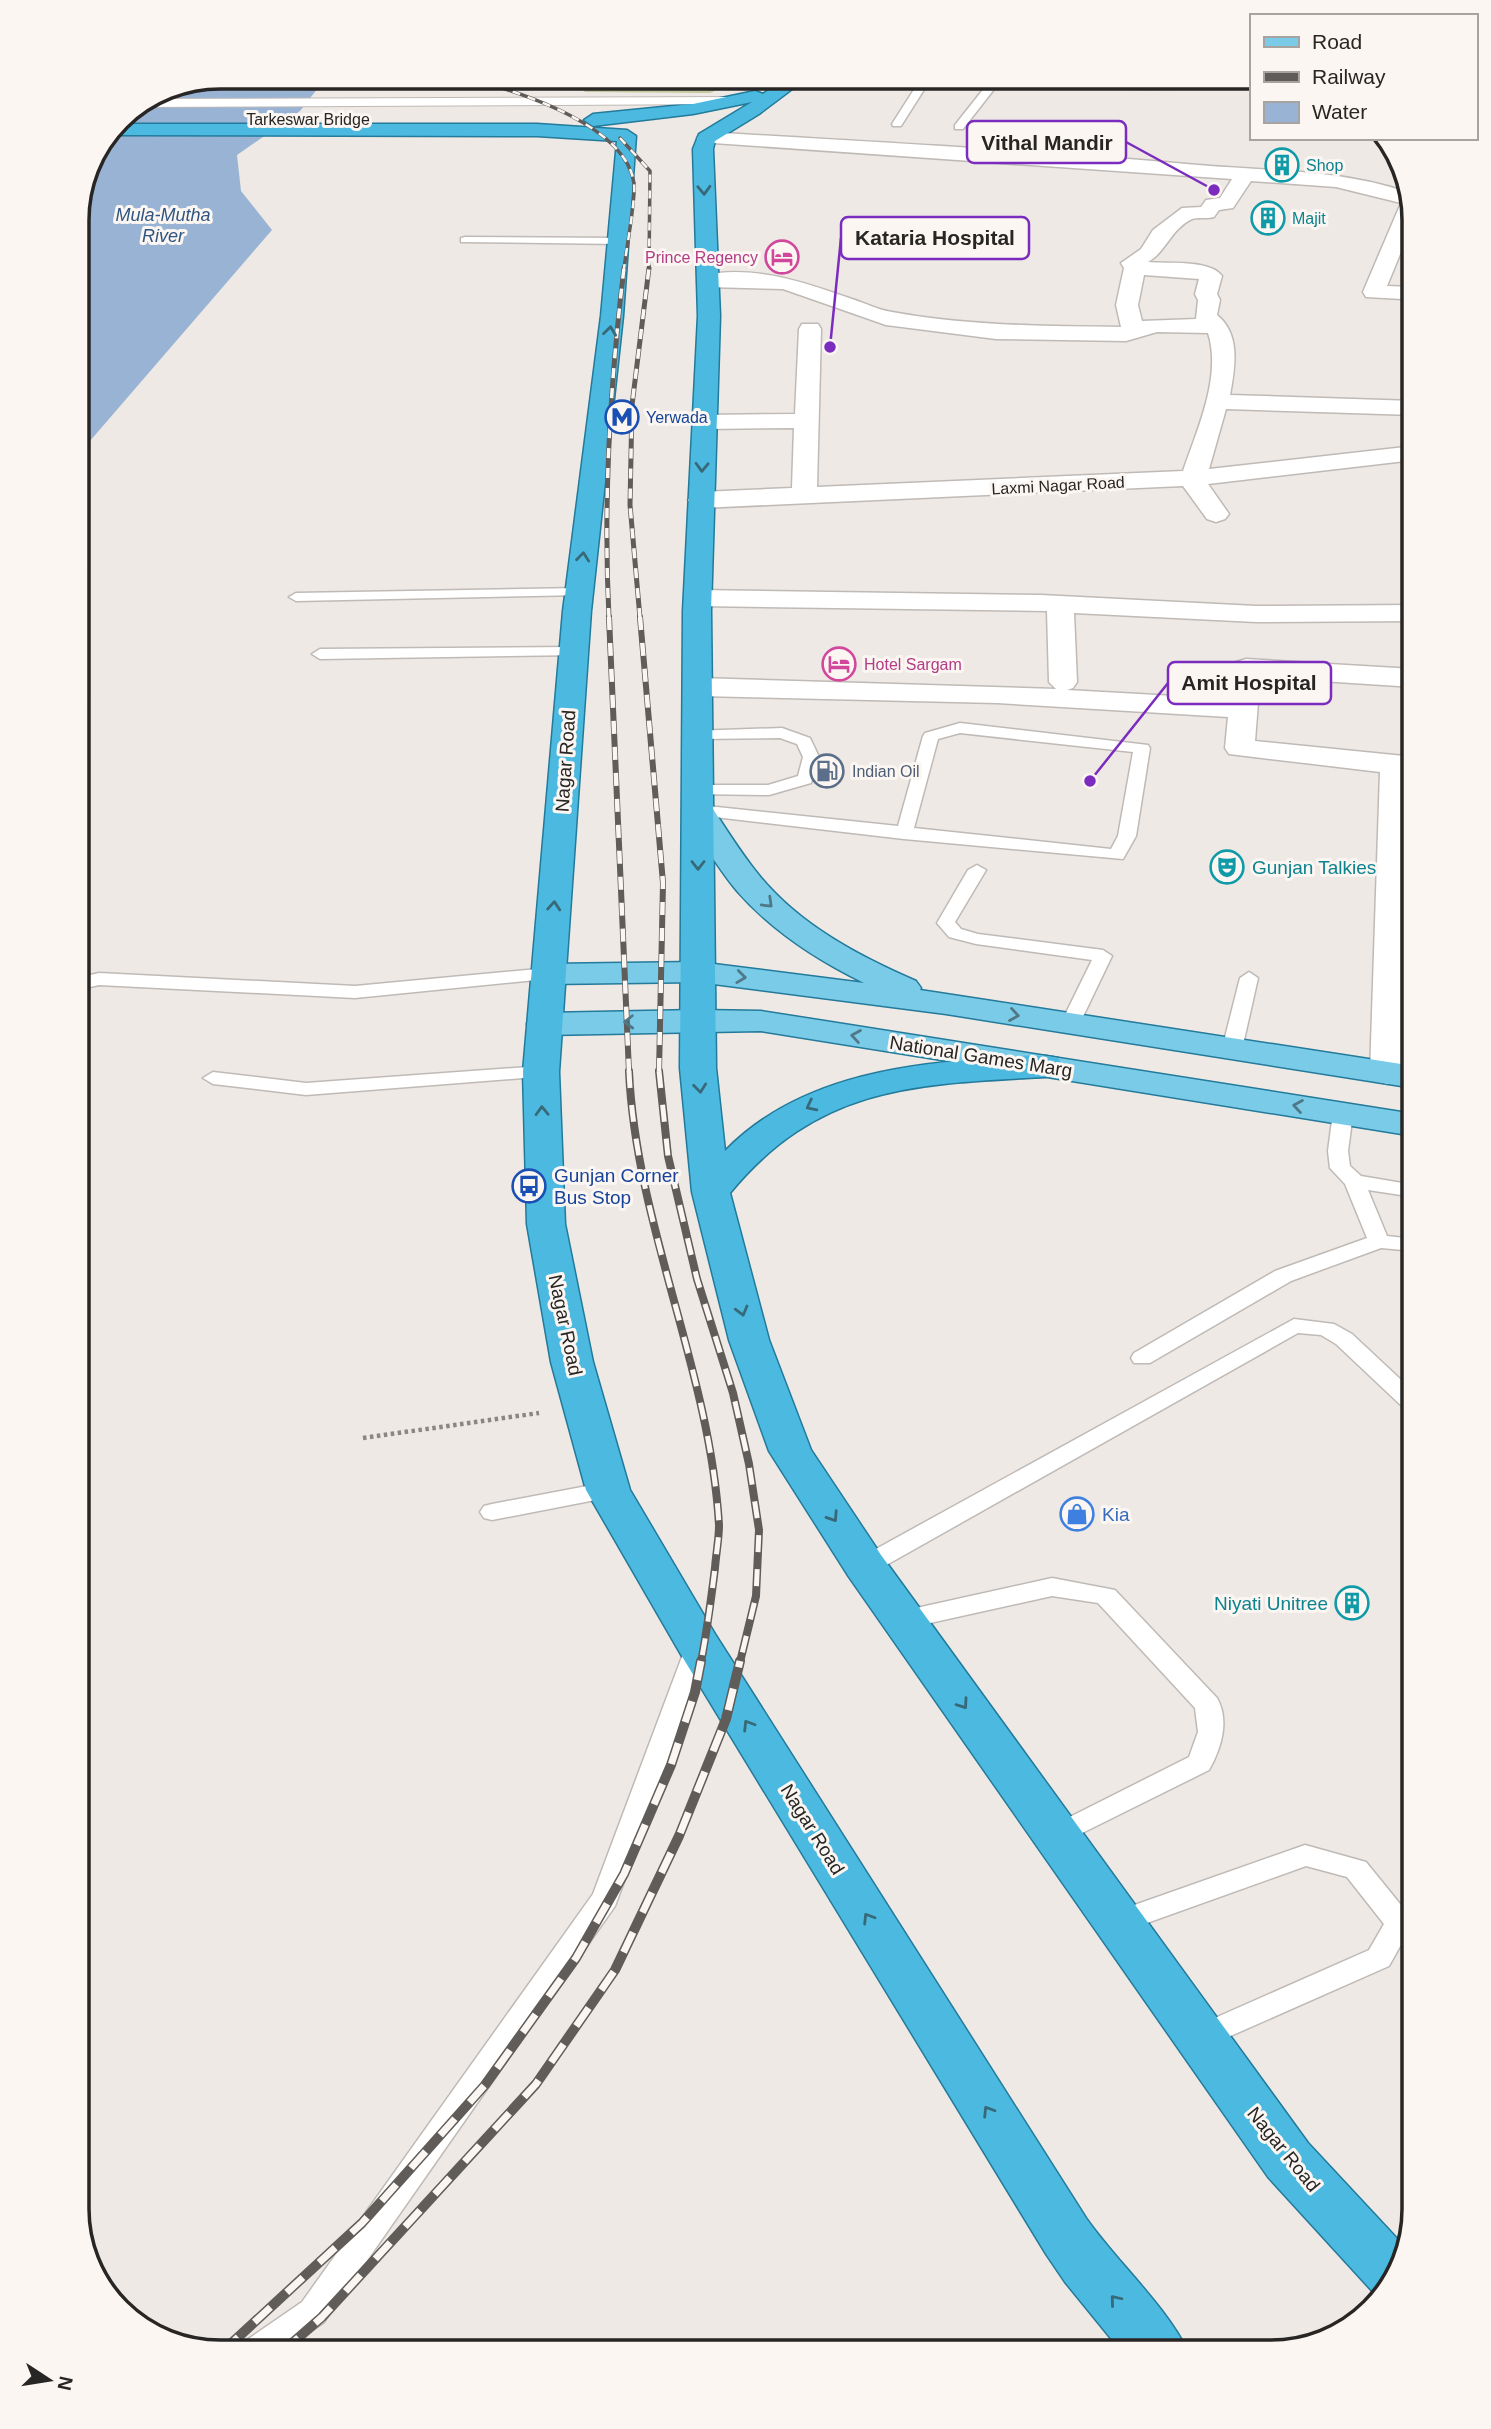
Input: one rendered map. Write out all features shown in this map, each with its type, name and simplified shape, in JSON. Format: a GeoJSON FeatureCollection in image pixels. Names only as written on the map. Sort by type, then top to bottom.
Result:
{"type":"FeatureCollection","features":[{"type":"Feature","properties":{"kind":"highway"},"geometry":{"type":"LineString","coordinates":[[491,125],[539,118],[596,120],[693,109],[768,90]]}},
{"type":"Feature","properties":{"kind":"highway"},"geometry":{"type":"LineString","coordinates":[[700,138],[753,110],[780,90]]}},
{"type":"Feature","properties":{"kind":"highway","name":"Nagar Road"},"geometry":{"type":"LineString","coordinates":[[539,118],[634,136],[579,592],[541,1072],[546,1224],[572,1362],[608,1490],[699,1646],[1066,2236],[1085,2264],[1148,2340]]}},
{"type":"Feature","properties":{"kind":"highway","name":"Tarkeswar Bridge"},"geometry":{"type":"LineString","coordinates":[[137,119],[491,125]]}},
{"type":"Feature","properties":{"kind":"highway","name":"Tarkeswar Bridge"},"geometry":{"type":"LineString","coordinates":[[126,130],[491,125]]}},
{"type":"Feature","properties":{"kind":"highway","name":"Nagar Road"},"geometry":{"type":"LineString","coordinates":[[700,138],[703,149],[708,282],[698,598],[698,1068],[711,1192],[749,1340],[790,1451],[864,1566],[1288,2160],[1387,2268]]}},
{"type":"Feature","properties":{"kind":"highway"},"geometry":{"type":"LineString","coordinates":[[711,1192],[756,1142],[797,1114],[836,1094],[880,1081],[927,1074],[1045,1066]]}},
{"type":"Feature","properties":{"kind":"main road"},"geometry":{"type":"LineString","coordinates":[[698,800],[747,881],[771,907],[852,963],[883,980],[946,1004]]}},
{"type":"Feature","properties":{"kind":"main road"},"geometry":{"type":"LineString","coordinates":[[549,974],[698,972],[946,1004],[1401,1075]]}},
{"type":"Feature","properties":{"kind":"main road","name":"National Games Marg"},"geometry":{"type":"LineString","coordinates":[[545,1024],[761,1021],[1402,1123]]}},
{"type":"Feature","properties":{"kind":"street"},"geometry":{"type":"LineString","coordinates":[[159,105],[539,118],[733,101]]}},
{"type":"Feature","properties":{"kind":"street"},"geometry":{"type":"LineString","coordinates":[[700,138],[1032,157],[1245,175],[1318,178],[1361,183],[1400,198]]}},
{"type":"Feature","properties":{"kind":"street"},"geometry":{"type":"LineString","coordinates":[[1133,329],[1127,304],[1135,268],[1132,263],[1149,253],[1160,234],[1189,212],[1207,213],[1213,204],[1226,204],[1245,175]]}},
{"type":"Feature","properties":{"kind":"street"},"geometry":{"type":"LineString","coordinates":[[1402,222],[1374,292],[1402,293]]}},
{"type":"Feature","properties":{"kind":"street"},"geometry":{"type":"LineString","coordinates":[[1135,268],[1201,272],[1211,276],[1206,293],[1209,300],[1206,317],[1217,326],[1223,342],[1218,402],[1193,478],[1196,487],[1216,514]]}},
{"type":"Feature","properties":{"kind":"street"},"geometry":{"type":"LineString","coordinates":[[708,282],[753,280],[786,284],[886,318],[996,332],[1126,334],[1133,329],[1217,326]]}},
{"type":"Feature","properties":{"kind":"street"},"geometry":{"type":"LineString","coordinates":[[804,497],[810,329]]}},
{"type":"Feature","properties":{"kind":"street"},"geometry":{"type":"LineString","coordinates":[[1388,409],[1402,400]]}},
{"type":"Feature","properties":{"kind":"street"},"geometry":{"type":"LineString","coordinates":[[1218,402],[1402,408]]}},
{"type":"Feature","properties":{"kind":"street"},"geometry":{"type":"LineString","coordinates":[[704,422],[806,421]]}},
{"type":"Feature","properties":{"kind":"street","name":"Laxmi Nagar Road"},"geometry":{"type":"LineString","coordinates":[[701,500],[1193,478],[1402,454]]}},
{"type":"Feature","properties":{"kind":"street"},"geometry":{"type":"LineString","coordinates":[[698,598],[1060,604],[1256,614],[1402,613]]}},
{"type":"Feature","properties":{"kind":"street"},"geometry":{"type":"LineString","coordinates":[[1060,604],[1063,682]]}},
{"type":"Feature","properties":{"kind":"street"},"geometry":{"type":"LineString","coordinates":[[1402,677],[1247,668],[1240,748],[1402,765]]}},
{"type":"Feature","properties":{"kind":"street"},"geometry":{"type":"LineString","coordinates":[[699,687],[985,694],[1243,709]]}},
{"type":"Feature","properties":{"kind":"street"},"geometry":{"type":"LineString","coordinates":[[1401,1075],[1402,998]]}},
{"type":"Feature","properties":{"kind":"lane"},"geometry":{"type":"LineString","coordinates":[[897,124],[919,90]]}},
{"type":"Feature","properties":{"kind":"lane"},"geometry":{"type":"LineString","coordinates":[[959,127],[988,90]]}},
{"type":"Feature","properties":{"kind":"lane"},"geometry":{"type":"LineString","coordinates":[[465,240],[620,241]]}},
{"type":"Feature","properties":{"kind":"lane"},"geometry":{"type":"LineString","coordinates":[[296,597],[579,592]]}},
{"type":"Feature","properties":{"kind":"lane"},"geometry":{"type":"LineString","coordinates":[[320,654],[574,652]]}},
{"type":"Feature","properties":{"kind":"lane"},"geometry":{"type":"LineString","coordinates":[[698,800],[761,815],[904,834],[1117,855],[1127,836],[1142,748],[960,728],[931,736],[904,834]]}},
{"type":"Feature","properties":{"kind":"lane"},"geometry":{"type":"LineString","coordinates":[[698,734],[782,733],[804,741],[811,757],[805,779],[769,790],[698,800]]}},
{"type":"Feature","properties":{"kind":"lane"},"geometry":{"type":"LineString","coordinates":[[976,870],[946,923],[955,933],[976,939],[1103,956],[1070,1023]]}},
{"type":"Feature","properties":{"kind":"lane"},"geometry":{"type":"LineString","coordinates":[[90,981],[99,979],[355,992],[549,974]]}},
{"type":"Feature","properties":{"kind":"lane"},"geometry":{"type":"LineString","coordinates":[[1232,1049],[1249,978]]}},
{"type":"Feature","properties":{"kind":"lane"},"geometry":{"type":"LineString","coordinates":[[213,1078],[306,1089],[541,1072]]}},
{"type":"Feature","properties":{"kind":"lane"},"geometry":{"type":"LineString","coordinates":[[1343,1114],[1338,1151],[1340,1168],[1354,1181],[1379,1241]]}},
{"type":"Feature","properties":{"kind":"lane"},"geometry":{"type":"LineString","coordinates":[[1354,1181],[1402,1189]]}},
{"type":"Feature","properties":{"kind":"lane"},"geometry":{"type":"LineString","coordinates":[[1142,1358],[1283,1276],[1379,1241],[1402,1244]]}},
{"type":"Feature","properties":{"kind":"lane"},"geometry":{"type":"LineString","coordinates":[[864,1566],[1294,1326],[1326,1329],[1344,1339],[1402,1394]]}},
{"type":"Feature","properties":{"kind":"lane"},"geometry":{"type":"LineString","coordinates":[[492,1513],[608,1490]]}},
{"type":"Feature","properties":{"kind":"lane"},"geometry":{"type":"LineString","coordinates":[[903,1620],[1052,1587],[1106,1596],[1208,1705],[1211,1732],[1200,1763],[1056,1836]]}},
{"type":"Feature","properties":{"kind":"lane"},"geometry":{"type":"LineString","coordinates":[[274,2339],[313,2312],[605,1898],[699,1646]]}},
{"type":"Feature","properties":{"kind":"lane"},"geometry":{"type":"LineString","coordinates":[[1119,1922],[1305,1855],[1356,1869],[1399,1923],[1379,1958],[1200,2037]]}},
{"type":"Feature","properties":{"kind":"path"},"geometry":{"type":"LineString","coordinates":[[363,1437],[508,1418]]}},
{"type":"Feature","properties":{"kind":"green space"},"geometry":{"type":"Polygon","coordinates":[[[583,90],[717,90],[710,93],[583,90]]]}},
{"type":"Feature","properties":{"kind":"water","name":"Mula-Mutha River"},"geometry":{"type":"Polygon","coordinates":[[[316,90],[300,111],[237,155],[241,191],[272,230],[90,441],[90,212],[99,170],[122,134],[148,111],[178,96],[195,92],[316,90]]]}},
{"type":"Feature","properties":{"kind":"railway"},"geometry":{"type":"LineString","coordinates":[[509,90],[566,113],[590,127],[611,143],[626,162],[634,183],[634,191],[624,269]]}},
{"type":"Feature","properties":{"kind":"railway"},"geometry":{"type":"LineString","coordinates":[[620,138],[650,171],[649,269]]}},
{"type":"Feature","properties":{"kind":"railway"},"geometry":{"type":"LineString","coordinates":[[609,618],[609,443],[624,268]]}},
{"type":"Feature","properties":{"kind":"railway"},"geometry":{"type":"LineString","coordinates":[[640,618],[630,505],[632,405],[649,268]]}},
{"type":"Feature","properties":{"kind":"railway"},"geometry":{"type":"LineString","coordinates":[[609,617],[629,1072]]}},
{"type":"Feature","properties":{"kind":"railway"},"geometry":{"type":"LineString","coordinates":[[640,617],[663,883],[659,1071]]}},
{"type":"Feature","properties":{"kind":"railway"},"geometry":{"type":"LineString","coordinates":[[629,1071],[645,1186],[702,1410],[713,1467],[719,1530],[701,1662]]}},
{"type":"Feature","properties":{"kind":"railway"},"geometry":{"type":"LineString","coordinates":[[659,1071],[668,1156],[697,1279],[733,1393],[749,1464],[759,1530],[756,1596],[740,1662]]}},
{"type":"Feature","properties":{"kind":"railway"},"geometry":{"type":"LineString","coordinates":[[236,2339],[362,2223],[485,2085],[576,1958],[624,1874],[671,1765],[695,1692],[701,1661]]}},
{"type":"Feature","properties":{"kind":"railway"},"geometry":{"type":"LineString","coordinates":[[297,2339],[322,2317],[536,2084],[615,1970],[679,1836],[726,1719],[740,1661]]}},
{"type":"Feature","properties":{"kind":"place","name":"Shop"},"geometry":{"type":"Point","coordinates":[1282,165]}},
{"type":"Feature","properties":{"kind":"place","name":"Vithal Mandir"},"geometry":{"type":"Point","coordinates":[1214,190]}},
{"type":"Feature","properties":{"kind":"place","name":"Majit"},"geometry":{"type":"Point","coordinates":[1268,218]}},
{"type":"Feature","properties":{"kind":"place","name":"Prince Regency"},"geometry":{"type":"Point","coordinates":[782,257]}},
{"type":"Feature","properties":{"kind":"place","name":"Kataria Hospital"},"geometry":{"type":"Point","coordinates":[830,347]}},
{"type":"Feature","properties":{"kind":"place","name":"Yerwada"},"geometry":{"type":"Point","coordinates":[622,417]}},
{"type":"Feature","properties":{"kind":"place","name":"Hotel Sargam"},"geometry":{"type":"Point","coordinates":[839,664]}},
{"type":"Feature","properties":{"kind":"place","name":"Indian Oil"},"geometry":{"type":"Point","coordinates":[827,771]}},
{"type":"Feature","properties":{"kind":"place","name":"Amit Hospital"},"geometry":{"type":"Point","coordinates":[1090,781]}},
{"type":"Feature","properties":{"kind":"place","name":"Gunjan Talkies"},"geometry":{"type":"Point","coordinates":[1227,867]}},
{"type":"Feature","properties":{"kind":"place","name":"Gunjan Corner Bus Stop"},"geometry":{"type":"Point","coordinates":[529,1186]}},
{"type":"Feature","properties":{"kind":"place","name":"Kia"},"geometry":{"type":"Point","coordinates":[1077,1514]}},
{"type":"Feature","properties":{"kind":"place","name":"Niyati Unitree"},"geometry":{"type":"Point","coordinates":[1352,1603]}}]}
